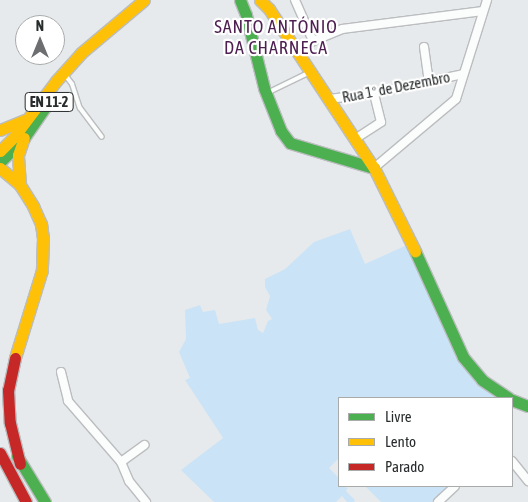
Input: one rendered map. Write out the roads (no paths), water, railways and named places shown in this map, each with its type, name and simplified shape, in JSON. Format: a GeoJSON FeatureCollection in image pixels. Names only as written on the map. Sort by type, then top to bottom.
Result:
{"type":"FeatureCollection","features":[{"type":"Feature","properties":{"kind":"main road","name":"EN 11-2"},"geometry":{"type":"LineString","coordinates":[[0,151],[14,137],[25,120],[81,53],[144,0]]}},
{"type":"Feature","properties":{"kind":"main road"},"geometry":{"type":"LineString","coordinates":[[260,0],[269,10],[330,99],[374,168],[392,201],[463,357],[482,380],[507,397]]}},
{"type":"Feature","properties":{"kind":"main road"},"geometry":{"type":"LineString","coordinates":[[243,5],[266,93],[281,131],[290,143],[374,168]]}},
{"type":"Feature","properties":{"kind":"main road","name":"EN 11-2"},"geometry":{"type":"LineString","coordinates":[[0,162],[24,138],[81,53]]}},
{"type":"Feature","properties":{"kind":"main road"},"geometry":{"type":"LineString","coordinates":[[0,130],[25,120]]}},
{"type":"Feature","properties":{"kind":"main road"},"geometry":{"type":"LineString","coordinates":[[20,185],[18,155],[24,138]]}},
{"type":"Feature","properties":{"kind":"main road"},"geometry":{"type":"LineString","coordinates":[[0,168],[20,185],[33,206],[41,224],[43,238],[42,270],[15,356],[8,390],[10,423],[20,464]]}},
{"type":"Feature","properties":{"kind":"main road"},"geometry":{"type":"LineString","coordinates":[[513,400],[528,406]]}},
{"type":"Feature","properties":{"kind":"main road"},"geometry":{"type":"LineString","coordinates":[[0,414],[20,464],[45,502]]}},
{"type":"Feature","properties":{"kind":"main road"},"geometry":{"type":"LineString","coordinates":[[0,453],[24,499]]}},
{"type":"Feature","properties":{"kind":"main road"},"geometry":{"type":"LineString","coordinates":[[0,463],[24,499]]}},
{"type":"Feature","properties":{"kind":"street"},"geometry":{"type":"LineString","coordinates":[[295,0],[312,41]]}},
{"type":"Feature","properties":{"kind":"street"},"geometry":{"type":"LineString","coordinates":[[374,168],[456,99],[487,0]]}},
{"type":"Feature","properties":{"kind":"street"},"geometry":{"type":"LineString","coordinates":[[296,51],[312,41],[342,29],[483,11]]}},
{"type":"Feature","properties":{"kind":"street"},"geometry":{"type":"LineString","coordinates":[[424,48],[429,82]]}},
{"type":"Feature","properties":{"kind":"street","name":"Rua 1º de Dezembro"},"geometry":{"type":"LineString","coordinates":[[330,99],[374,93],[463,74]]}},
{"type":"Feature","properties":{"kind":"street"},"geometry":{"type":"LineString","coordinates":[[355,139],[381,122],[374,93]]}},
{"type":"Feature","properties":{"kind":"street"},"geometry":{"type":"LineString","coordinates":[[14,148],[41,106],[41,100]]}},
{"type":"Feature","properties":{"kind":"street"},"geometry":{"type":"LineString","coordinates":[[61,372],[68,401],[121,462],[129,481],[146,502]]}},
{"type":"Feature","properties":{"kind":"street"},"geometry":{"type":"LineString","coordinates":[[121,462],[144,445]]}},
{"type":"Feature","properties":{"kind":"street"},"geometry":{"type":"LineString","coordinates":[[513,462],[528,481]]}},
{"type":"Feature","properties":{"kind":"street"},"geometry":{"type":"LineString","coordinates":[[439,502],[454,487]]}},
{"type":"Feature","properties":{"kind":"lane"},"geometry":{"type":"LineString","coordinates":[[266,93],[310,72]]}},
{"type":"Feature","properties":{"kind":"lane"},"geometry":{"type":"LineString","coordinates":[[66,76],[72,84],[80,108],[102,138]]}},
{"type":"Feature","properties":{"kind":"district","name":"SANTO ANTÓNIO DA CHARNECA"},"geometry":{"type":"Point","coordinates":[276,38]}}]}
